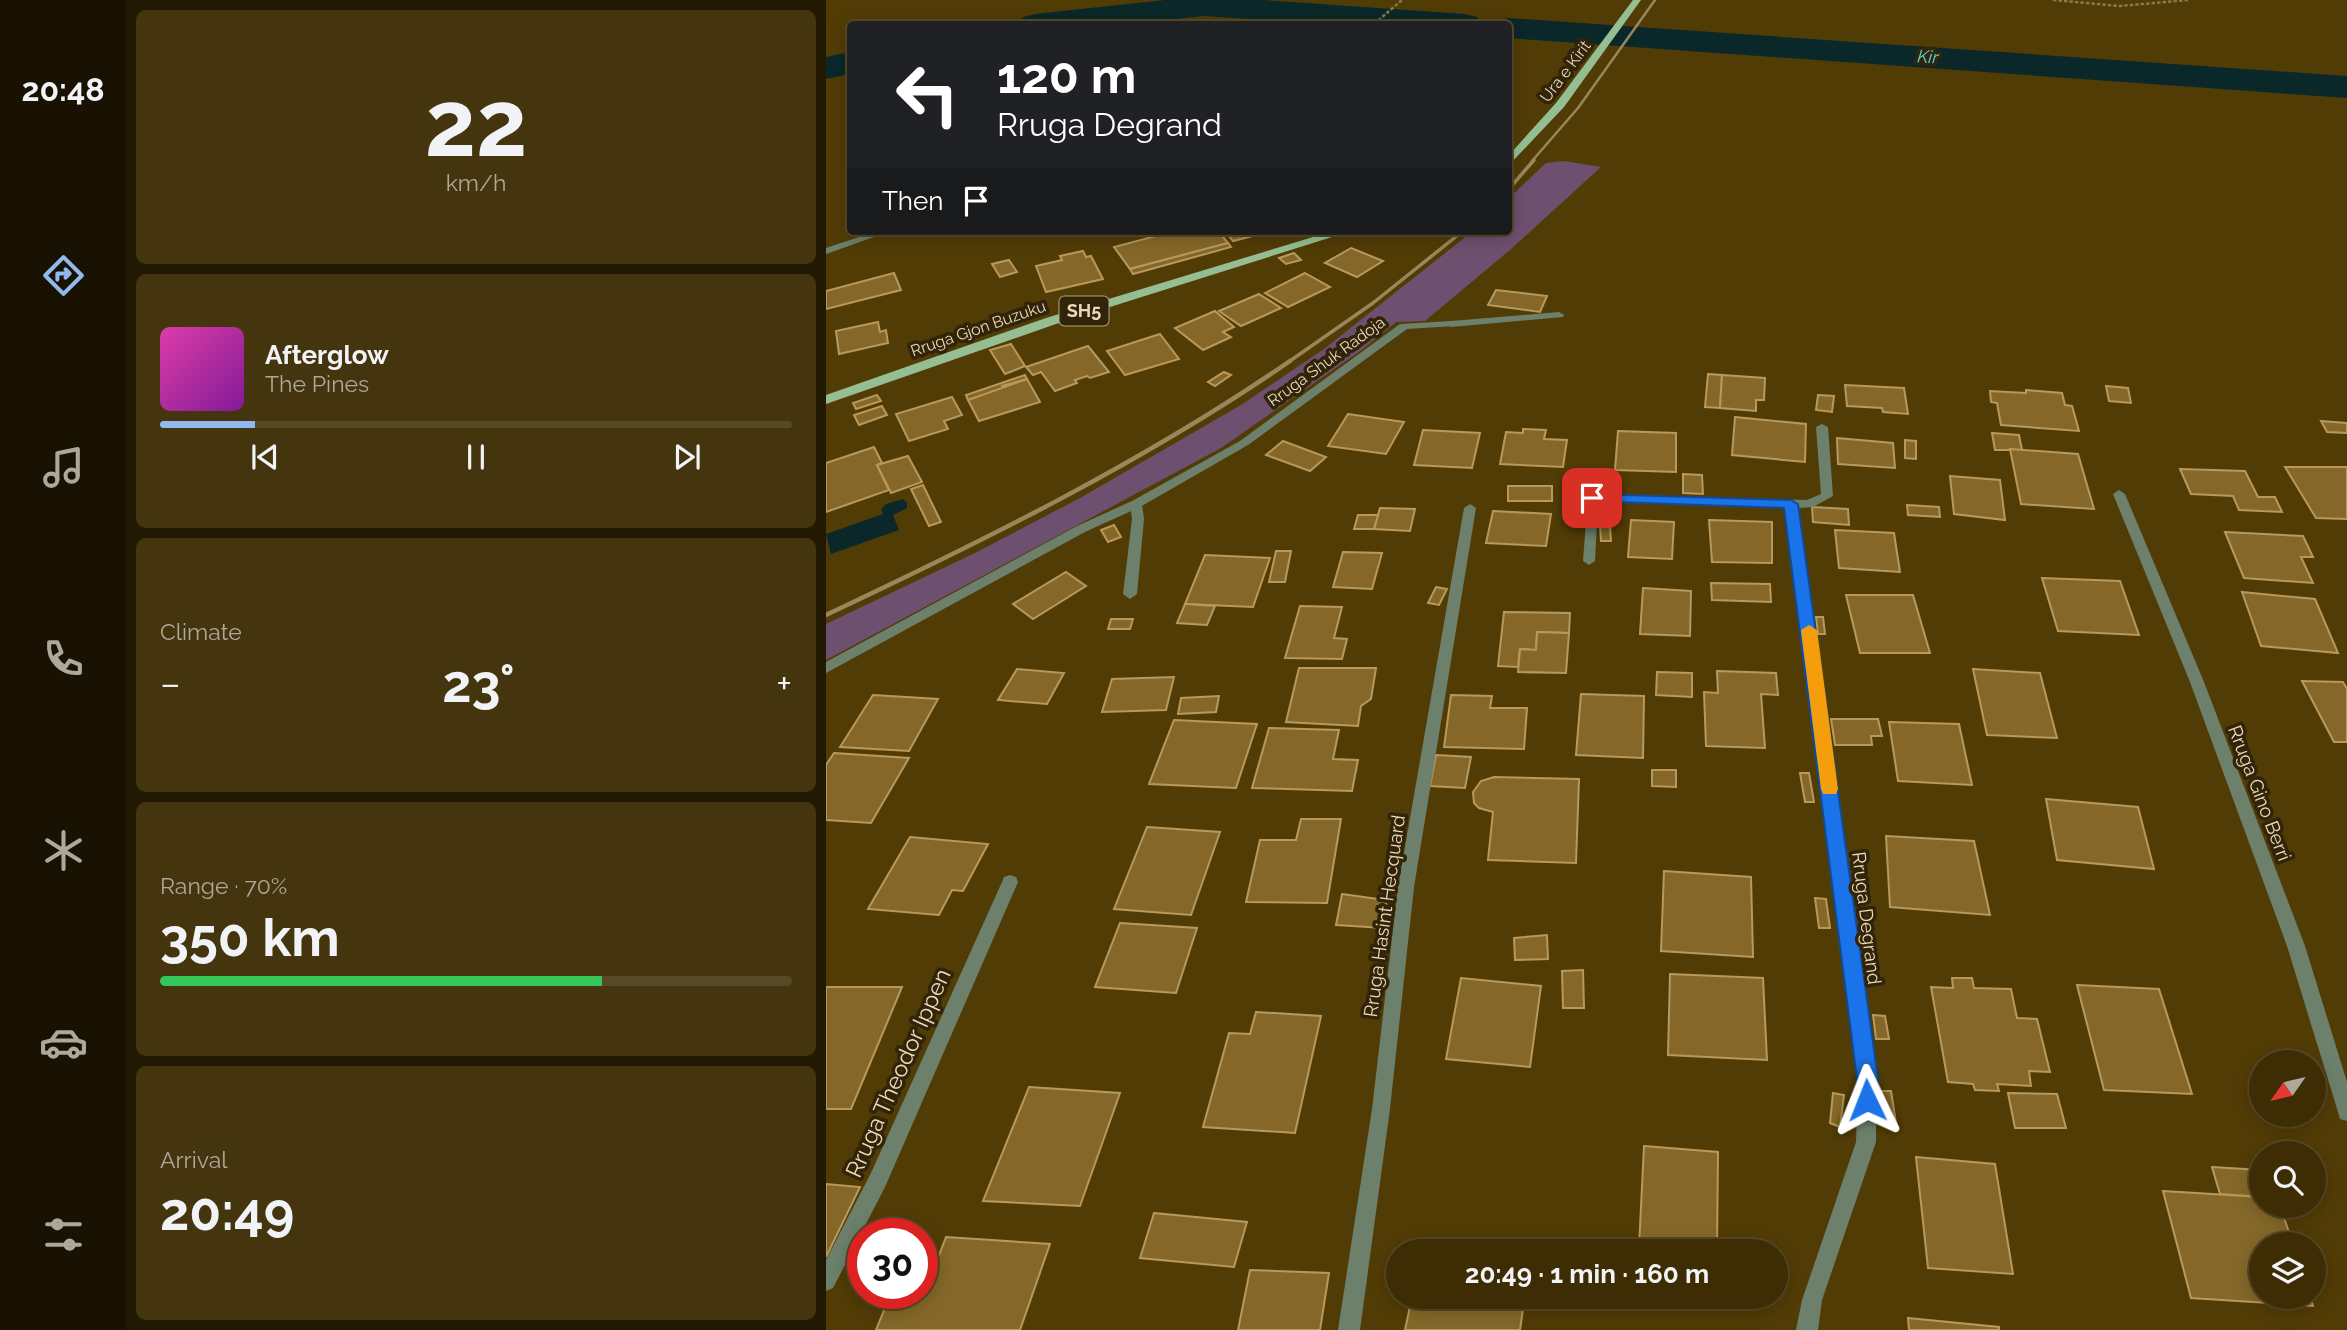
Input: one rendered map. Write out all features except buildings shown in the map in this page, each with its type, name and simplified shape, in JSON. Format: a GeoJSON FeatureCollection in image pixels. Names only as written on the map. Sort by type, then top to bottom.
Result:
{"type":"FeatureCollection","features":[{"type":"Feature","properties":{"kind":"main road","name":"Ura e Kirit"},"geometry":{"type":"LineString","coordinates":[[1512,159],[1560,105],[1637,0]]}},
{"type":"Feature","properties":{"kind":"main road","name":"Rruga Gjon Buzuku"},"geometry":{"type":"LineString","coordinates":[[826,400],[1051,321],[1332,235]]}},
{"type":"Feature","properties":{"kind":"street"},"geometry":{"type":"LineString","coordinates":[[826,251],[874,235]]}},
{"type":"Feature","properties":{"kind":"street","name":"Rruga Shuk Radoja"},"geometry":{"type":"LineString","coordinates":[[826,668],[1081,529],[1136,504],[1244,443],[1404,326],[1559,314]]}},
{"type":"Feature","properties":{"kind":"street"},"geometry":{"type":"LineString","coordinates":[[1589,561],[1592,498],[1809,504],[1826,496],[1822,427]]}},
{"type":"Feature","properties":{"kind":"street","name":"Rruga Gino Berri"},"geometry":{"type":"LineString","coordinates":[[2119,494],[2197,682],[2296,946],[2347,1112]]}},
{"type":"Feature","properties":{"kind":"street"},"geometry":{"type":"LineString","coordinates":[[1130,594],[1138,519],[1136,504]]}},
{"type":"Feature","properties":{"kind":"street","name":"Rruga Degrand"},"geometry":{"type":"LineString","coordinates":[[1791,504],[1867,1079],[1866,1142],[1812,1300],[1807,1330]]}},
{"type":"Feature","properties":{"kind":"street","name":"Rruga Hasint Hecquard"},"geometry":{"type":"LineString","coordinates":[[1349,1330],[1381,1109],[1406,887],[1470,508]]}},
{"type":"Feature","properties":{"kind":"street","name":"Rruga Theodor Ippen"},"geometry":{"type":"LineString","coordinates":[[826,1281],[878,1180],[1010,882]]}},
{"type":"Feature","properties":{"kind":"path"},"geometry":{"type":"LineString","coordinates":[[1378,21],[1402,0]]}},
{"type":"Feature","properties":{"kind":"path"},"geometry":{"type":"LineString","coordinates":[[2053,0],[2120,8],[2188,0]]}},
{"type":"Feature","properties":{"kind":"shaded area"},"geometry":{"type":"Polygon","coordinates":[[[1564,161],[1601,167],[1511,249],[1425,321],[1396,322],[1363,349],[1221,448],[826,660],[826,624],[975,553],[1080,498],[1241,405],[1324,349],[1468,235],[1512,235],[1512,195],[1546,163],[1564,161]]]}},
{"type":"Feature","properties":{"kind":"water"},"geometry":{"type":"Polygon","coordinates":[[[903,499],[907,508],[893,515],[899,530],[831,554],[826,534],[883,514],[881,509],[886,504],[903,499]]]}},
{"type":"Feature","properties":{"kind":"waterway","name":"Kir"},"geometry":{"type":"LineString","coordinates":[[1063,21],[1204,6],[1422,21]]}},
{"type":"Feature","properties":{"kind":"waterway","name":"Kir"},"geometry":{"type":"LineString","coordinates":[[1512,28],[2347,87]]}},
{"type":"Feature","properties":{"kind":"waterway","name":"Kir"},"geometry":{"type":"LineString","coordinates":[[826,68],[847,64]]}},
{"type":"Feature","properties":{"kind":"railway"},"geometry":{"type":"LineString","coordinates":[[1532,161],[1578,108],[1655,0]]}},
{"type":"Feature","properties":{"kind":"railway"},"geometry":{"type":"LineString","coordinates":[[1512,185],[1534,160]]}},
{"type":"Feature","properties":{"kind":"railway"},"geometry":{"type":"LineString","coordinates":[[1287,363],[1373,303],[1458,235]]}},
{"type":"Feature","properties":{"kind":"railway"},"geometry":{"type":"LineString","coordinates":[[826,615],[945,558],[1121,466],[1235,398],[1290,361]]}},
{"type":"Feature","properties":{"kind":"slow traffic"},"geometry":{"type":"LineString","coordinates":[[1809,630],[1830,789]]}},
{"type":"Feature","properties":{"kind":"route"},"geometry":{"type":"LineString","coordinates":[[1592,498],[1791,504],[1867,1079],[1867,1100]]}}]}
